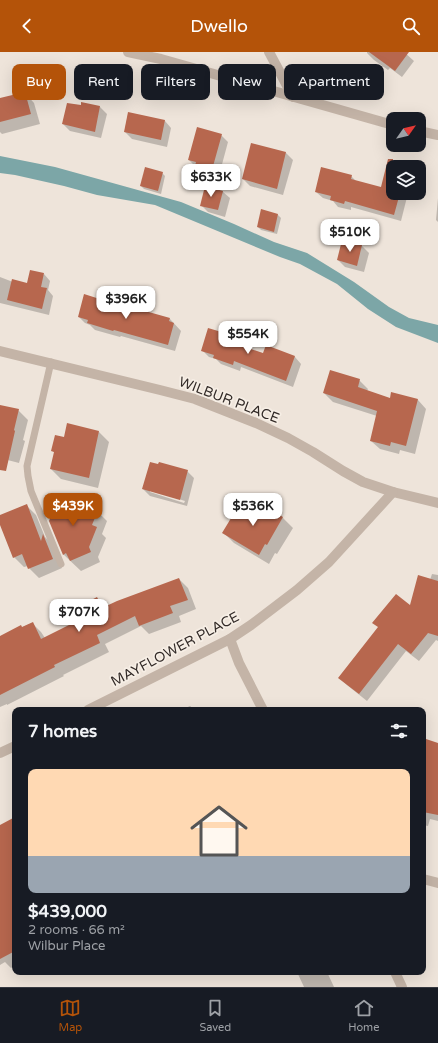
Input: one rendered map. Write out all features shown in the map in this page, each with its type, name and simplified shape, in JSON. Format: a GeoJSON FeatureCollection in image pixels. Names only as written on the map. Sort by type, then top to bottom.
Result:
{"type":"FeatureCollection","features":[{"type":"Feature","properties":{"kind":"street"},"geometry":{"type":"LineString","coordinates":[[128,52],[284,94]]}},
{"type":"Feature","properties":{"kind":"street"},"geometry":{"type":"LineString","coordinates":[[269,52],[284,80]]}},
{"type":"Feature","properties":{"kind":"street"},"geometry":{"type":"LineString","coordinates":[[304,100],[386,123]]}},
{"type":"Feature","properties":{"kind":"street"},"geometry":{"type":"LineString","coordinates":[[426,132],[438,135]]}},
{"type":"Feature","properties":{"kind":"street","name":"WILBUR PLACE"},"geometry":{"type":"LineString","coordinates":[[0,350],[195,399],[256,423],[288,438],[363,482],[393,492],[438,503]]}},
{"type":"Feature","properties":{"kind":"street","name":"MAYFLOWER PLACE"},"geometry":{"type":"LineString","coordinates":[[94,707],[230,639],[251,625],[297,590],[328,562],[393,492]]}},
{"type":"Feature","properties":{"kind":"street"},"geometry":{"type":"LineString","coordinates":[[230,639],[239,663],[261,707]]}},
{"type":"Feature","properties":{"kind":"street"},"geometry":{"type":"LineString","coordinates":[[0,753],[12,747]]}},
{"type":"Feature","properties":{"kind":"street"},"geometry":{"type":"LineString","coordinates":[[426,880],[438,883]]}},
{"type":"Feature","properties":{"kind":"street"},"geometry":{"type":"LineString","coordinates":[[396,975],[402,987]]}},
{"type":"Feature","properties":{"kind":"lane"},"geometry":{"type":"LineString","coordinates":[[50,362],[27,466],[31,491],[61,564]]}},
{"type":"Feature","properties":{"kind":"water"},"geometry":{"type":"Polygon","coordinates":[[[0,156],[55,167],[181,202],[274,242],[307,253],[354,282],[389,307],[409,318],[438,325],[438,343],[396,327],[368,309],[337,284],[300,264],[155,205],[97,195],[64,186],[0,173],[0,156]]]}},
{"type":"Feature","properties":{"kind":"building"},"geometry":{"type":"Polygon","coordinates":[[[369,52],[409,52],[395,71],[369,52]]]}},
{"type":"Feature","properties":{"kind":"building"},"geometry":{"type":"Polygon","coordinates":[[[12,95],[12,100],[27,100],[31,114],[0,122],[0,98],[12,95]]]}},
{"type":"Feature","properties":{"kind":"building"},"geometry":{"type":"Polygon","coordinates":[[[81,102],[100,106],[95,132],[62,124],[67,103],[81,105],[81,102]]]}},
{"type":"Feature","properties":{"kind":"building"},"geometry":{"type":"Polygon","coordinates":[[[128,112],[165,120],[161,140],[124,132],[128,112]]]}},
{"type":"Feature","properties":{"kind":"building"},"geometry":{"type":"Polygon","coordinates":[[[197,127],[222,134],[210,177],[197,173],[197,171],[194,170],[196,162],[188,160],[197,127]]]}},
{"type":"Feature","properties":{"kind":"building"},"geometry":{"type":"Polygon","coordinates":[[[251,143],[286,152],[277,189],[242,179],[251,143]]]}},
{"type":"Feature","properties":{"kind":"building"},"geometry":{"type":"Polygon","coordinates":[[[145,167],[163,172],[158,191],[140,186],[145,167]]]}},
{"type":"Feature","properties":{"kind":"building"},"geometry":{"type":"Polygon","coordinates":[[[321,167],[352,175],[351,179],[381,187],[386,167],[386,200],[398,200],[394,215],[345,201],[344,204],[330,200],[331,196],[315,192],[321,167]]]}},
{"type":"Feature","properties":{"kind":"building"},"geometry":{"type":"Polygon","coordinates":[[[205,186],[223,191],[218,210],[200,206],[205,186]]]}},
{"type":"Feature","properties":{"kind":"building"},"geometry":{"type":"Polygon","coordinates":[[[261,209],[278,214],[274,232],[257,227],[261,209]]]}},
{"type":"Feature","properties":{"kind":"building"},"geometry":{"type":"Polygon","coordinates":[[[342,240],[362,245],[357,266],[337,260],[342,240]]]}},
{"type":"Feature","properties":{"kind":"building"},"geometry":{"type":"Polygon","coordinates":[[[30,270],[44,273],[41,287],[47,288],[42,309],[7,300],[12,279],[27,283],[30,270]]]}},
{"type":"Feature","properties":{"kind":"building"},"geometry":{"type":"Polygon","coordinates":[[[84,294],[131,309],[131,307],[170,318],[169,321],[174,323],[168,345],[87,323],[88,320],[78,317],[84,294]]]}},
{"type":"Feature","properties":{"kind":"building"},"geometry":{"type":"Polygon","coordinates":[[[208,328],[235,336],[233,343],[263,353],[266,345],[295,356],[286,381],[234,361],[233,365],[213,358],[214,355],[201,351],[208,328]]]}},
{"type":"Feature","properties":{"kind":"building"},"geometry":{"type":"Polygon","coordinates":[[[330,370],[360,379],[358,387],[390,398],[391,392],[418,399],[406,446],[391,442],[390,446],[370,441],[377,411],[323,393],[330,370]]]}},
{"type":"Feature","properties":{"kind":"building"},"geometry":{"type":"Polygon","coordinates":[[[0,405],[19,409],[6,471],[0,470],[0,405]]]}},
{"type":"Feature","properties":{"kind":"building"},"geometry":{"type":"Polygon","coordinates":[[[67,423],[99,431],[89,478],[50,469],[54,452],[51,451],[55,435],[64,437],[67,423]]]}},
{"type":"Feature","properties":{"kind":"building"},"geometry":{"type":"Polygon","coordinates":[[[150,462],[158,464],[159,462],[188,470],[180,500],[142,489],[150,462]]]}},
{"type":"Feature","properties":{"kind":"building"},"geometry":{"type":"Polygon","coordinates":[[[59,495],[98,510],[92,525],[97,527],[89,547],[91,552],[70,561],[66,553],[63,555],[49,521],[59,495]]]}},
{"type":"Feature","properties":{"kind":"building"},"geometry":{"type":"Polygon","coordinates":[[[255,501],[283,517],[267,545],[265,544],[259,555],[222,533],[236,510],[246,516],[255,501]]]}},
{"type":"Feature","properties":{"kind":"building"},"geometry":{"type":"Polygon","coordinates":[[[27,504],[41,541],[43,534],[53,559],[28,569],[22,554],[13,558],[0,525],[0,515],[27,504]]]}},
{"type":"Feature","properties":{"kind":"building"},"geometry":{"type":"Polygon","coordinates":[[[418,575],[438,581],[438,636],[428,633],[411,654],[398,644],[359,694],[338,678],[378,627],[372,623],[396,594],[410,605],[418,575]]]}},
{"type":"Feature","properties":{"kind":"building"},"geometry":{"type":"Polygon","coordinates":[[[179,578],[188,600],[170,606],[173,613],[139,626],[135,616],[97,635],[100,643],[54,665],[55,667],[0,695],[0,636],[21,625],[22,627],[33,622],[41,639],[87,616],[82,605],[97,597],[102,608],[179,578]]]}},
{"type":"Feature","properties":{"kind":"building"},"geometry":{"type":"Polygon","coordinates":[[[426,739],[438,743],[438,815],[426,813],[426,739]]]}},
{"type":"Feature","properties":{"kind":"building"},"geometry":{"type":"Polygon","coordinates":[[[12,819],[12,953],[0,959],[0,825],[12,819]]]}}]}
